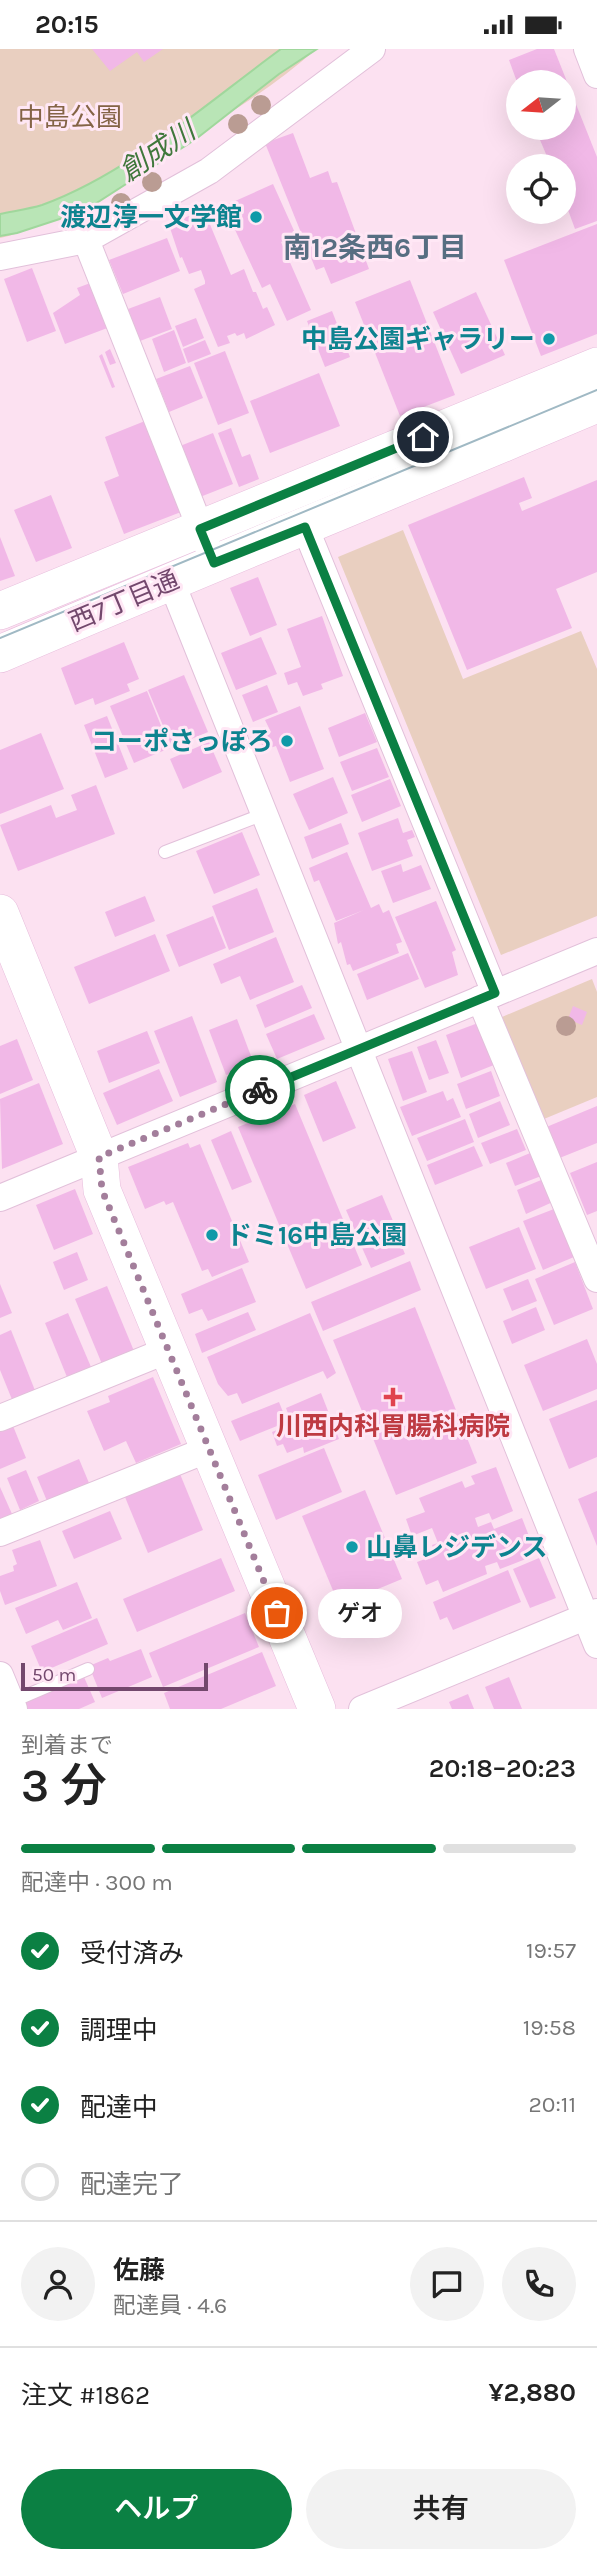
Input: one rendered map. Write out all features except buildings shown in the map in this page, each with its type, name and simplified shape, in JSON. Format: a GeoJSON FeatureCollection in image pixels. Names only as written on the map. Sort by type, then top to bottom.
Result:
{"type":"FeatureCollection","features":[{"type":"Feature","properties":{"kind":"street"},"geometry":{"type":"LineString","coordinates":[[0,257],[86,240],[209,171],[372,49]]}},
{"type":"Feature","properties":{"kind":"street"},"geometry":{"type":"LineString","coordinates":[[86,240],[214,563]]}},
{"type":"Feature","properties":{"kind":"street","name":"西7丁目通"},"geometry":{"type":"LineString","coordinates":[[0,611],[597,366]]}},
{"type":"Feature","properties":{"kind":"street","name":"西7丁目通"},"geometry":{"type":"LineString","coordinates":[[0,654],[597,404]]}},
{"type":"Feature","properties":{"kind":"street"},"geometry":{"type":"LineString","coordinates":[[305,527],[597,1279]]}},
{"type":"Feature","properties":{"kind":"street"},"geometry":{"type":"LineString","coordinates":[[171,581],[358,1049],[591,1614],[597,1645]]}},
{"type":"Feature","properties":{"kind":"street"},"geometry":{"type":"LineString","coordinates":[[0,913],[99,1157],[102,1190],[317,1709]]}},
{"type":"Feature","properties":{"kind":"street"},"geometry":{"type":"LineString","coordinates":[[0,1198],[597,951]]}},
{"type":"Feature","properties":{"kind":"street"},"geometry":{"type":"LineString","coordinates":[[0,1418],[168,1350]]}},
{"type":"Feature","properties":{"kind":"street"},"geometry":{"type":"LineString","coordinates":[[0,1533],[209,1449]]}},
{"type":"Feature","properties":{"kind":"street"},"geometry":{"type":"LineString","coordinates":[[362,1709],[591,1614]]}},
{"type":"Feature","properties":{"kind":"street"},"geometry":{"type":"LineString","coordinates":[[0,1675],[13,1706]]}},
{"type":"Feature","properties":{"kind":"lane"},"geometry":{"type":"LineString","coordinates":[[165,852],[264,814]]}},
{"type":"Feature","properties":{"kind":"lane"},"geometry":{"type":"LineString","coordinates":[[13,1706],[88,1669]]}},
{"type":"Feature","properties":{"kind":"green space","name":"中島公園"},"geometry":{"type":"Polygon","coordinates":[[[0,49],[316,49],[249,100],[66,211],[34,227],[0,238],[0,49]]]}},
{"type":"Feature","properties":{"kind":"green space"},"geometry":{"type":"Polygon","coordinates":[[[403,530],[463,679],[581,631],[597,669],[597,916],[501,955],[338,557],[403,530]]]}},
{"type":"Feature","properties":{"kind":"green space"},"geometry":{"type":"Polygon","coordinates":[[[592,979],[597,992],[597,1097],[544,1119],[502,1017],[592,979]]]}},
{"type":"Feature","properties":{"kind":"water","name":"創成川"},"geometry":{"type":"Polygon","coordinates":[[[281,49],[317,49],[279,74],[196,139],[84,211],[0,236],[0,214],[42,205],[105,175],[166,135],[281,49]]]}},
{"type":"Feature","properties":{"kind":"tram line"},"geometry":{"type":"LineString","coordinates":[[0,638],[597,390]]}},
{"type":"Feature","properties":{"kind":"way so far"},"geometry":{"type":"LineString","coordinates":[[260,1090],[99,1157],[102,1190],[277,1613]]}},
{"type":"Feature","properties":{"kind":"place","name":"渡辺淳一文学館"},"geometry":{"type":"Point","coordinates":[256,217]}},
{"type":"Feature","properties":{"kind":"place","name":"中島公園ギャラリー"},"geometry":{"type":"Point","coordinates":[549,339]}},
{"type":"Feature","properties":{"kind":"place","name":"コーポさっぽろ"},"geometry":{"type":"Point","coordinates":[287,741]}},
{"type":"Feature","properties":{"kind":"place","name":"ドミ16中島公園"},"geometry":{"type":"Point","coordinates":[212,1235]}},
{"type":"Feature","properties":{"kind":"place","name":"川西内科胃腸科病院"},"geometry":{"type":"Point","coordinates":[393,1397]}},
{"type":"Feature","properties":{"kind":"place","name":"山鼻レジデンス"},"geometry":{"type":"Point","coordinates":[352,1547]}},
{"type":"Feature","properties":{"kind":"place","name":"ゲオ"},"geometry":{"type":"Point","coordinates":[277,1613]}},
{"type":"Feature","properties":{"kind":"district","name":"南12条西6丁目"},"geometry":{"type":"Point","coordinates":[375,247]}},
{"type":"Feature","properties":{"kind":"route"},"geometry":{"type":"LineString","coordinates":[[260,1090],[495,993],[305,527],[214,563],[200,529],[423,437]]}}]}
